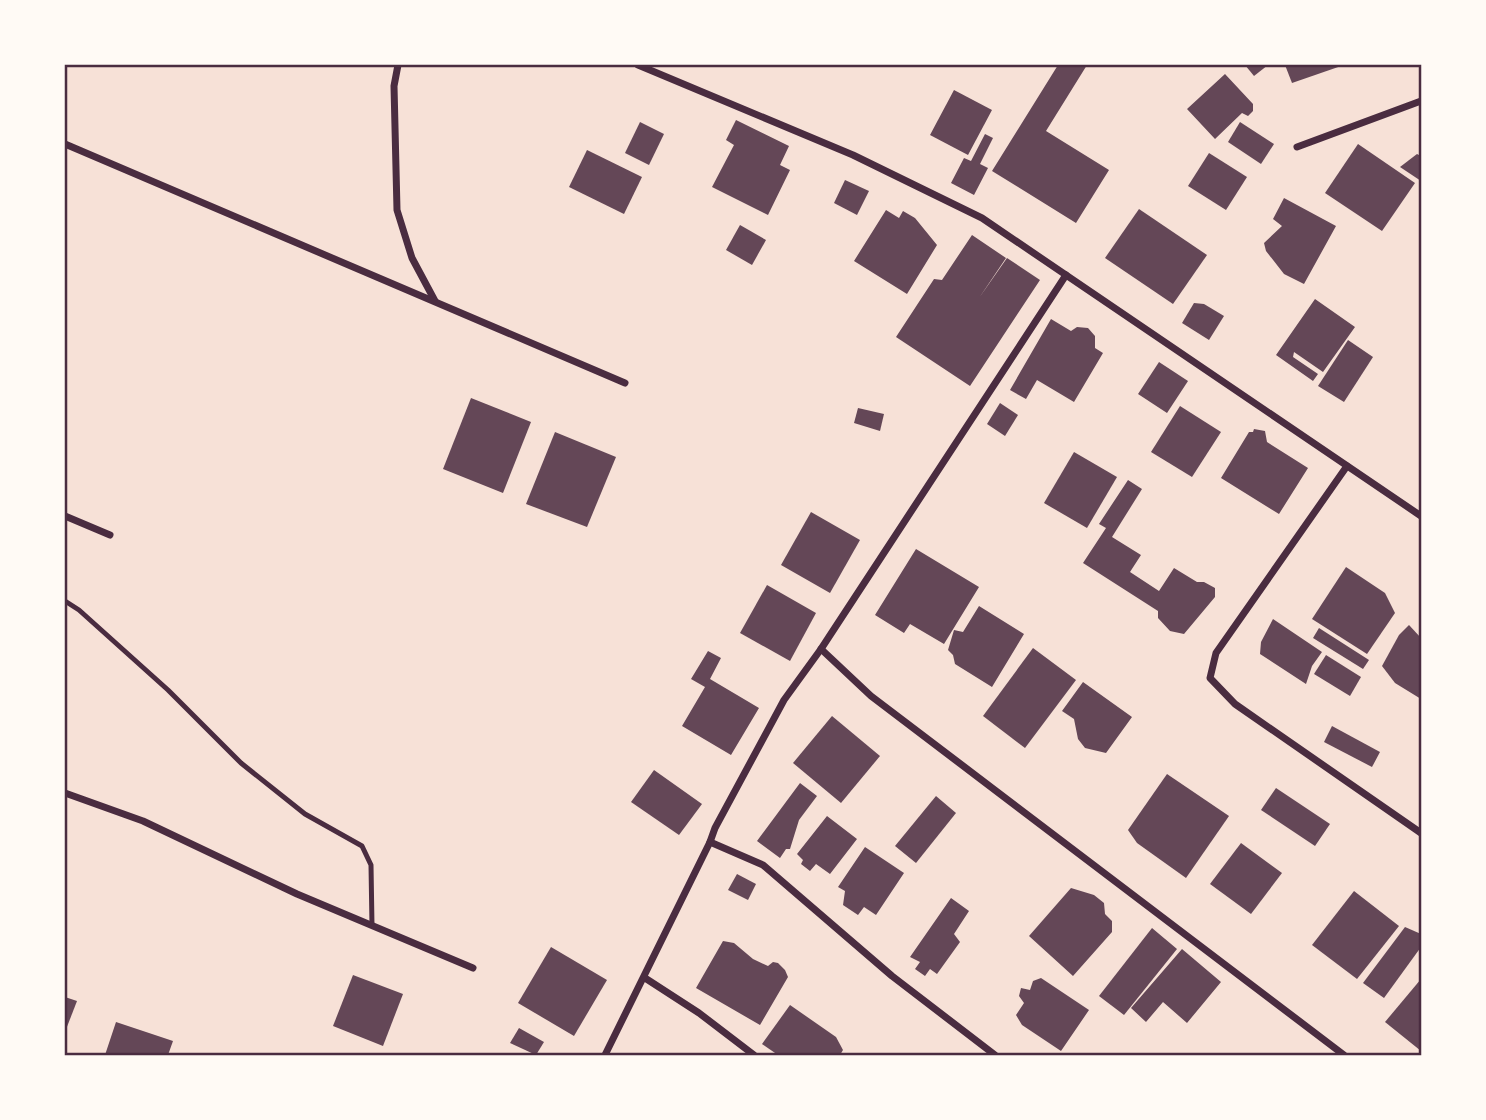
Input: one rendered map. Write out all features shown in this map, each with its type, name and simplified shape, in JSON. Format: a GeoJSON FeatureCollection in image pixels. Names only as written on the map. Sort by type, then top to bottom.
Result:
{"type":"FeatureCollection","features":[{"type":"Feature","properties":{"kind":"street"},"geometry":{"type":"LineString","coordinates":[[398,65],[394,86],[397,210],[412,258],[435,301]]}},
{"type":"Feature","properties":{"kind":"street"},"geometry":{"type":"LineString","coordinates":[[638,65],[853,155],[982,218],[1421,516]]}},
{"type":"Feature","properties":{"kind":"street"},"geometry":{"type":"LineString","coordinates":[[1297,147],[1421,101]]}},
{"type":"Feature","properties":{"kind":"street"},"geometry":{"type":"LineString","coordinates":[[65,144],[625,383]]}},
{"type":"Feature","properties":{"kind":"street"},"geometry":{"type":"LineString","coordinates":[[605,1055],[645,978],[715,828],[783,700],[821,649],[1066,275]]}},
{"type":"Feature","properties":{"kind":"street"},"geometry":{"type":"LineString","coordinates":[[1347,466],[1216,653],[1210,678],[1235,704],[1421,833]]}},
{"type":"Feature","properties":{"kind":"street"},"geometry":{"type":"LineString","coordinates":[[65,516],[110,535]]}},
{"type":"Feature","properties":{"kind":"street"},"geometry":{"type":"LineString","coordinates":[[821,649],[871,696],[1344,1055]]}},
{"type":"Feature","properties":{"kind":"street"},"geometry":{"type":"LineString","coordinates":[[65,793],[143,821],[297,894],[473,968]]}},
{"type":"Feature","properties":{"kind":"street"},"geometry":{"type":"LineString","coordinates":[[710,842],[763,865],[892,976],[995,1055]]}},
{"type":"Feature","properties":{"kind":"street"},"geometry":{"type":"LineString","coordinates":[[645,978],[754,1055]]}},
{"type":"Feature","properties":{"kind":"lane"},"geometry":{"type":"LineString","coordinates":[[65,601],[79,610],[168,690],[241,763],[305,814],[362,846],[371,865],[372,926]]}},
{"type":"Feature","properties":{"kind":"building"},"geometry":{"type":"Polygon","coordinates":[[[1058,65],[1087,65],[1046,131],[1109,170],[1076,223],[992,171],[1058,65]]]}},
{"type":"Feature","properties":{"kind":"building"},"geometry":{"type":"Polygon","coordinates":[[[1245,65],[1268,65],[1254,76],[1245,65]]]}},
{"type":"Feature","properties":{"kind":"building"},"geometry":{"type":"Polygon","coordinates":[[[1285,65],[1344,65],[1292,83],[1285,65]]]}},
{"type":"Feature","properties":{"kind":"building"},"geometry":{"type":"Polygon","coordinates":[[[1225,74],[1253,104],[1253,111],[1248,116],[1242,113],[1215,139],[1187,109],[1225,74]]]}},
{"type":"Feature","properties":{"kind":"building"},"geometry":{"type":"Polygon","coordinates":[[[954,90],[992,110],[968,155],[930,135],[954,90]]]}},
{"type":"Feature","properties":{"kind":"building"},"geometry":{"type":"Polygon","coordinates":[[[736,120],[789,146],[780,165],[790,170],[768,215],[712,187],[734,145],[726,140],[736,120]]]}},
{"type":"Feature","properties":{"kind":"building"},"geometry":{"type":"Polygon","coordinates":[[[640,122],[664,134],[649,165],[625,153],[640,122]]]}},
{"type":"Feature","properties":{"kind":"building"},"geometry":{"type":"Polygon","coordinates":[[[1240,122],[1274,144],[1261,164],[1228,142],[1240,122]]]}},
{"type":"Feature","properties":{"kind":"building"},"geometry":{"type":"Polygon","coordinates":[[[985,134],[993,138],[980,164],[988,168],[974,195],[951,183],[964,158],[971,161],[985,134]]]}},
{"type":"Feature","properties":{"kind":"building"},"geometry":{"type":"Polygon","coordinates":[[[1358,144],[1415,183],[1382,231],[1325,193],[1358,144]]]}},
{"type":"Feature","properties":{"kind":"building"},"geometry":{"type":"Polygon","coordinates":[[[587,150],[642,177],[624,214],[569,187],[587,150]]]}},
{"type":"Feature","properties":{"kind":"building"},"geometry":{"type":"Polygon","coordinates":[[[1209,153],[1247,177],[1226,210],[1188,186],[1209,153]]]}},
{"type":"Feature","properties":{"kind":"building"},"geometry":{"type":"Polygon","coordinates":[[[1417,154],[1421,156],[1421,181],[1400,167],[1417,154]]]}},
{"type":"Feature","properties":{"kind":"building"},"geometry":{"type":"Polygon","coordinates":[[[845,180],[869,191],[857,215],[834,203],[845,180]]]}},
{"type":"Feature","properties":{"kind":"building"},"geometry":{"type":"Polygon","coordinates":[[[1284,198],[1336,226],[1304,284],[1284,274],[1266,251],[1264,243],[1282,226],[1273,219],[1284,198]]]}},
{"type":"Feature","properties":{"kind":"building"},"geometry":{"type":"Polygon","coordinates":[[[1139,209],[1207,255],[1173,304],[1105,258],[1139,209]]]}},
{"type":"Feature","properties":{"kind":"building"},"geometry":{"type":"Polygon","coordinates":[[[886,210],[899,218],[903,211],[915,218],[937,245],[907,294],[854,261],[886,210]]]}},
{"type":"Feature","properties":{"kind":"building"},"geometry":{"type":"Polygon","coordinates":[[[740,225],[766,240],[752,265],[726,250],[740,225]]]}},
{"type":"Feature","properties":{"kind":"building"},"geometry":{"type":"Polygon","coordinates":[[[972,235],[1006,258],[979,298],[1007,258],[1040,280],[970,386],[896,337],[934,279],[942,280],[972,235]]]}},
{"type":"Feature","properties":{"kind":"building"},"geometry":{"type":"Polygon","coordinates":[[[1315,299],[1355,327],[1323,372],[1294,352],[1293,357],[1318,374],[1313,381],[1276,355],[1315,299]]]}},
{"type":"Feature","properties":{"kind":"building"},"geometry":{"type":"Polygon","coordinates":[[[1194,303],[1204,304],[1224,316],[1209,340],[1182,323],[1194,303]]]}},
{"type":"Feature","properties":{"kind":"building"},"geometry":{"type":"Polygon","coordinates":[[[1051,319],[1071,331],[1077,327],[1088,328],[1095,336],[1095,348],[1103,353],[1074,402],[1037,380],[1026,399],[1010,390],[1051,319]]]}},
{"type":"Feature","properties":{"kind":"building"},"geometry":{"type":"Polygon","coordinates":[[[1348,340],[1373,357],[1344,402],[1318,386],[1348,340]]]}},
{"type":"Feature","properties":{"kind":"building"},"geometry":{"type":"Polygon","coordinates":[[[1159,362],[1188,381],[1167,413],[1138,394],[1159,362]]]}},
{"type":"Feature","properties":{"kind":"building"},"geometry":{"type":"Polygon","coordinates":[[[471,398],[531,422],[503,493],[443,469],[471,398]]]}},
{"type":"Feature","properties":{"kind":"building"},"geometry":{"type":"Polygon","coordinates":[[[1000,403],[1018,415],[1005,436],[987,424],[1000,403]]]}},
{"type":"Feature","properties":{"kind":"building"},"geometry":{"type":"Polygon","coordinates":[[[1180,406],[1221,432],[1192,477],[1151,452],[1180,406]]]}},
{"type":"Feature","properties":{"kind":"building"},"geometry":{"type":"Polygon","coordinates":[[[858,408],[884,414],[880,431],[854,423],[858,408]]]}},
{"type":"Feature","properties":{"kind":"building"},"geometry":{"type":"Polygon","coordinates":[[[1254,429],[1265,431],[1267,442],[1308,468],[1279,514],[1221,478],[1249,432],[1254,429]]]}},
{"type":"Feature","properties":{"kind":"building"},"geometry":{"type":"Polygon","coordinates":[[[555,432],[616,457],[587,527],[526,504],[555,432]]]}},
{"type":"Feature","properties":{"kind":"building"},"geometry":{"type":"Polygon","coordinates":[[[1074,452],[1117,477],[1087,528],[1044,503],[1074,452]]]}},
{"type":"Feature","properties":{"kind":"building"},"geometry":{"type":"Polygon","coordinates":[[[1128,480],[1142,489],[1112,537],[1141,555],[1130,572],[1159,591],[1174,568],[1197,582],[1204,582],[1215,588],[1215,597],[1184,634],[1170,631],[1158,618],[1158,611],[1083,563],[1106,528],[1099,524],[1128,480]]]}},
{"type":"Feature","properties":{"kind":"building"},"geometry":{"type":"Polygon","coordinates":[[[811,512],[860,540],[830,593],[781,565],[811,512]]]}},
{"type":"Feature","properties":{"kind":"building"},"geometry":{"type":"Polygon","coordinates":[[[916,549],[979,587],[944,644],[910,624],[904,633],[875,615],[916,549]]]}},
{"type":"Feature","properties":{"kind":"building"},"geometry":{"type":"Polygon","coordinates":[[[1346,567],[1385,593],[1395,613],[1367,654],[1312,619],[1346,567]]]}},
{"type":"Feature","properties":{"kind":"building"},"geometry":{"type":"Polygon","coordinates":[[[767,585],[816,613],[790,661],[740,633],[767,585]]]}},
{"type":"Feature","properties":{"kind":"building"},"geometry":{"type":"Polygon","coordinates":[[[979,606],[1024,634],[992,687],[955,664],[953,655],[948,650],[954,630],[963,632],[979,606]]]}},
{"type":"Feature","properties":{"kind":"building"},"geometry":{"type":"Polygon","coordinates":[[[1273,619],[1322,652],[1312,666],[1306,684],[1260,654],[1261,642],[1273,619]]]}},
{"type":"Feature","properties":{"kind":"building"},"geometry":{"type":"Polygon","coordinates":[[[1409,625],[1421,638],[1421,699],[1395,683],[1382,666],[1399,635],[1409,625]]]}},
{"type":"Feature","properties":{"kind":"building"},"geometry":{"type":"Polygon","coordinates":[[[1319,628],[1369,660],[1363,669],[1313,638],[1319,628]]]}},
{"type":"Feature","properties":{"kind":"building"},"geometry":{"type":"Polygon","coordinates":[[[1033,648],[1076,680],[1025,748],[983,716],[1033,648]]]}},
{"type":"Feature","properties":{"kind":"building"},"geometry":{"type":"Polygon","coordinates":[[[708,651],[721,658],[710,679],[759,708],[731,755],[682,726],[705,687],[691,679],[708,651]]]}},
{"type":"Feature","properties":{"kind":"building"},"geometry":{"type":"Polygon","coordinates":[[[1326,655],[1361,677],[1350,696],[1314,674],[1326,655]]]}},
{"type":"Feature","properties":{"kind":"building"},"geometry":{"type":"Polygon","coordinates":[[[1083,682],[1132,717],[1106,753],[1085,748],[1078,739],[1074,719],[1062,711],[1083,682]]]}},
{"type":"Feature","properties":{"kind":"building"},"geometry":{"type":"Polygon","coordinates":[[[832,716],[880,756],[841,803],[793,763],[832,716]]]}},
{"type":"Feature","properties":{"kind":"building"},"geometry":{"type":"Polygon","coordinates":[[[1332,726],[1380,752],[1372,767],[1324,742],[1332,726]]]}},
{"type":"Feature","properties":{"kind":"building"},"geometry":{"type":"Polygon","coordinates":[[[654,770],[702,804],[679,835],[631,802],[654,770]]]}},
{"type":"Feature","properties":{"kind":"building"},"geometry":{"type":"Polygon","coordinates":[[[1167,774],[1229,816],[1186,878],[1137,843],[1128,830],[1167,774]]]}},
{"type":"Feature","properties":{"kind":"building"},"geometry":{"type":"Polygon","coordinates":[[[800,783],[817,796],[799,820],[790,849],[786,849],[780,858],[757,841],[800,783]]]}},
{"type":"Feature","properties":{"kind":"building"},"geometry":{"type":"Polygon","coordinates":[[[1276,788],[1330,824],[1315,846],[1261,810],[1276,788]]]}},
{"type":"Feature","properties":{"kind":"building"},"geometry":{"type":"Polygon","coordinates":[[[936,796],[956,813],[916,863],[895,846],[936,796]]]}},
{"type":"Feature","properties":{"kind":"building"},"geometry":{"type":"Polygon","coordinates":[[[827,816],[857,839],[830,874],[816,864],[810,871],[801,864],[803,860],[797,854],[827,816]]]}},
{"type":"Feature","properties":{"kind":"building"},"geometry":{"type":"Polygon","coordinates":[[[1241,843],[1282,873],[1251,914],[1210,884],[1241,843]]]}},
{"type":"Feature","properties":{"kind":"building"},"geometry":{"type":"Polygon","coordinates":[[[865,847],[904,873],[876,915],[864,907],[858,915],[843,905],[845,891],[838,887],[865,847]]]}},
{"type":"Feature","properties":{"kind":"building"},"geometry":{"type":"Polygon","coordinates":[[[737,874],[756,884],[748,900],[728,890],[737,874]]]}},
{"type":"Feature","properties":{"kind":"building"},"geometry":{"type":"Polygon","coordinates":[[[1071,888],[1094,895],[1104,903],[1105,914],[1112,921],[1112,932],[1073,976],[1029,936],[1071,888]]]}},
{"type":"Feature","properties":{"kind":"building"},"geometry":{"type":"Polygon","coordinates":[[[1354,891],[1399,926],[1357,979],[1312,945],[1354,891]]]}},
{"type":"Feature","properties":{"kind":"building"},"geometry":{"type":"Polygon","coordinates":[[[951,898],[969,911],[954,934],[960,942],[937,974],[930,969],[925,976],[915,969],[920,962],[910,957],[951,898]]]}},
{"type":"Feature","properties":{"kind":"building"},"geometry":{"type":"Polygon","coordinates":[[[1405,927],[1421,934],[1421,947],[1384,998],[1363,983],[1405,927]]]}},
{"type":"Feature","properties":{"kind":"building"},"geometry":{"type":"Polygon","coordinates":[[[1152,928],[1177,949],[1124,1015],[1099,996],[1152,928]]]}},
{"type":"Feature","properties":{"kind":"building"},"geometry":{"type":"Polygon","coordinates":[[[723,941],[734,943],[753,959],[768,966],[773,962],[778,963],[785,970],[788,977],[760,1025],[696,988],[723,941]]]}},
{"type":"Feature","properties":{"kind":"building"},"geometry":{"type":"Polygon","coordinates":[[[551,947],[607,980],[574,1036],[518,1003],[551,947]]]}},
{"type":"Feature","properties":{"kind":"building"},"geometry":{"type":"Polygon","coordinates":[[[1182,949],[1221,982],[1187,1023],[1163,1002],[1146,1022],[1131,1008],[1182,949]]]}},
{"type":"Feature","properties":{"kind":"building"},"geometry":{"type":"Polygon","coordinates":[[[353,975],[403,994],[383,1046],[333,1026],[353,975]]]}},
{"type":"Feature","properties":{"kind":"building"},"geometry":{"type":"Polygon","coordinates":[[[1041,978],[1089,1010],[1061,1051],[1022,1025],[1016,1015],[1024,1003],[1019,996],[1021,988],[1030,990],[1033,981],[1041,978]]]}},
{"type":"Feature","properties":{"kind":"building"},"geometry":{"type":"Polygon","coordinates":[[[1421,979],[1421,1051],[1385,1022],[1421,979]]]}},
{"type":"Feature","properties":{"kind":"building"},"geometry":{"type":"Polygon","coordinates":[[[65,997],[77,1001],[65,1032],[65,997]]]}},
{"type":"Feature","properties":{"kind":"building"},"geometry":{"type":"Polygon","coordinates":[[[790,1005],[836,1037],[843,1050],[840,1055],[778,1055],[762,1044],[790,1005]]]}},
{"type":"Feature","properties":{"kind":"building"},"geometry":{"type":"Polygon","coordinates":[[[116,1022],[173,1041],[168,1055],[105,1055],[116,1022]]]}},
{"type":"Feature","properties":{"kind":"building"},"geometry":{"type":"Polygon","coordinates":[[[519,1028],[544,1042],[536,1055],[510,1043],[519,1028]]]}}]}
